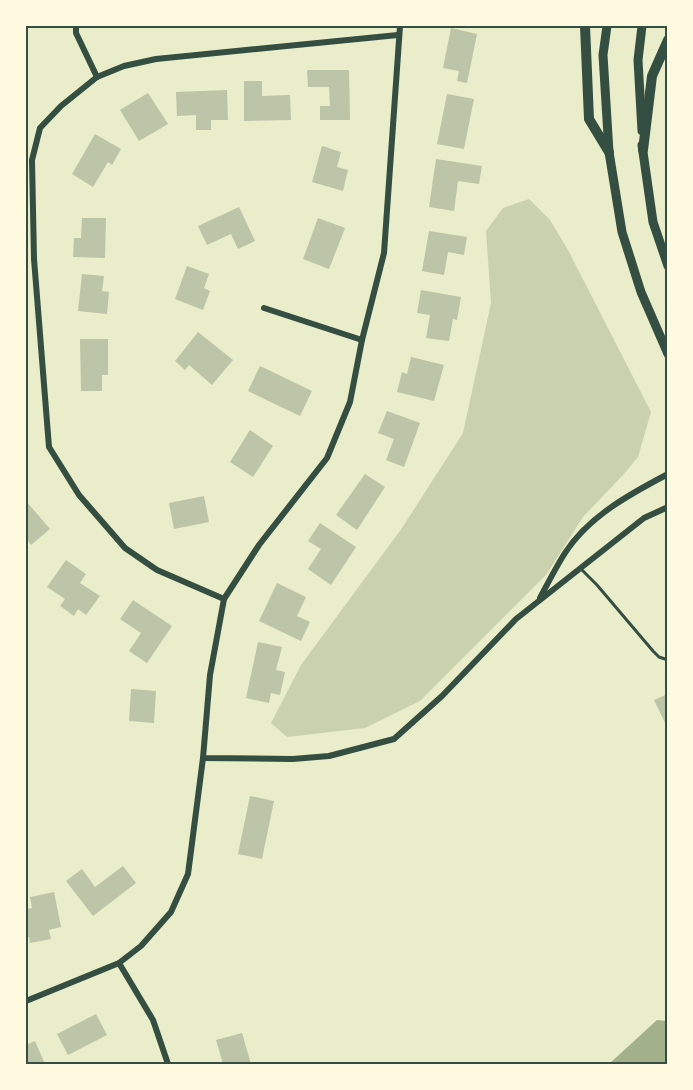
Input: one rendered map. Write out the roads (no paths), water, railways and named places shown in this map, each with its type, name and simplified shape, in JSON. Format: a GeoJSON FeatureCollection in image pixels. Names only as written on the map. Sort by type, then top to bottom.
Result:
{"type":"FeatureCollection","features":[{"type":"Feature","properties":{"kind":"main road"},"geometry":{"type":"LineString","coordinates":[[585,26],[589,119],[609,152]]}},
{"type":"Feature","properties":{"kind":"main road"},"geometry":{"type":"LineString","coordinates":[[607,26],[603,55],[609,152],[622,231],[641,292],[668,354]]}},
{"type":"Feature","properties":{"kind":"main road"},"geometry":{"type":"LineString","coordinates":[[642,26],[639,60],[643,150],[653,222],[668,266]]}},
{"type":"Feature","properties":{"kind":"main road"},"geometry":{"type":"LineString","coordinates":[[643,150],[652,76],[668,40]]}},
{"type":"Feature","properties":{"kind":"street"},"geometry":{"type":"LineString","coordinates":[[76,26],[76,33],[97,76]]}},
{"type":"Feature","properties":{"kind":"street"},"geometry":{"type":"LineString","coordinates":[[26,1001],[119,963],[141,946],[171,912],[188,874],[203,758],[210,675],[224,599],[260,545],[327,458],[351,402],[362,340],[384,253],[400,26]]}},
{"type":"Feature","properties":{"kind":"street"},"geometry":{"type":"LineString","coordinates":[[224,599],[157,570],[125,548],[79,495],[50,447],[34,259],[32,160],[40,129],[60,106],[97,76],[124,66],[156,59],[398,34]]}},
{"type":"Feature","properties":{"kind":"street"},"geometry":{"type":"LineString","coordinates":[[264,308],[362,340]]}},
{"type":"Feature","properties":{"kind":"street"},"geometry":{"type":"LineString","coordinates":[[539,600],[566,551],[592,523],[622,498],[668,474]]}},
{"type":"Feature","properties":{"kind":"street"},"geometry":{"type":"LineString","coordinates":[[203,758],[293,759],[329,756],[394,739],[442,696],[516,619],[644,518],[668,507]]}},
{"type":"Feature","properties":{"kind":"street"},"geometry":{"type":"LineString","coordinates":[[119,963],[153,1020],[168,1065]]}},
{"type":"Feature","properties":{"kind":"lane"},"geometry":{"type":"LineString","coordinates":[[580,567],[653,651],[659,657],[668,660]]}}]}
